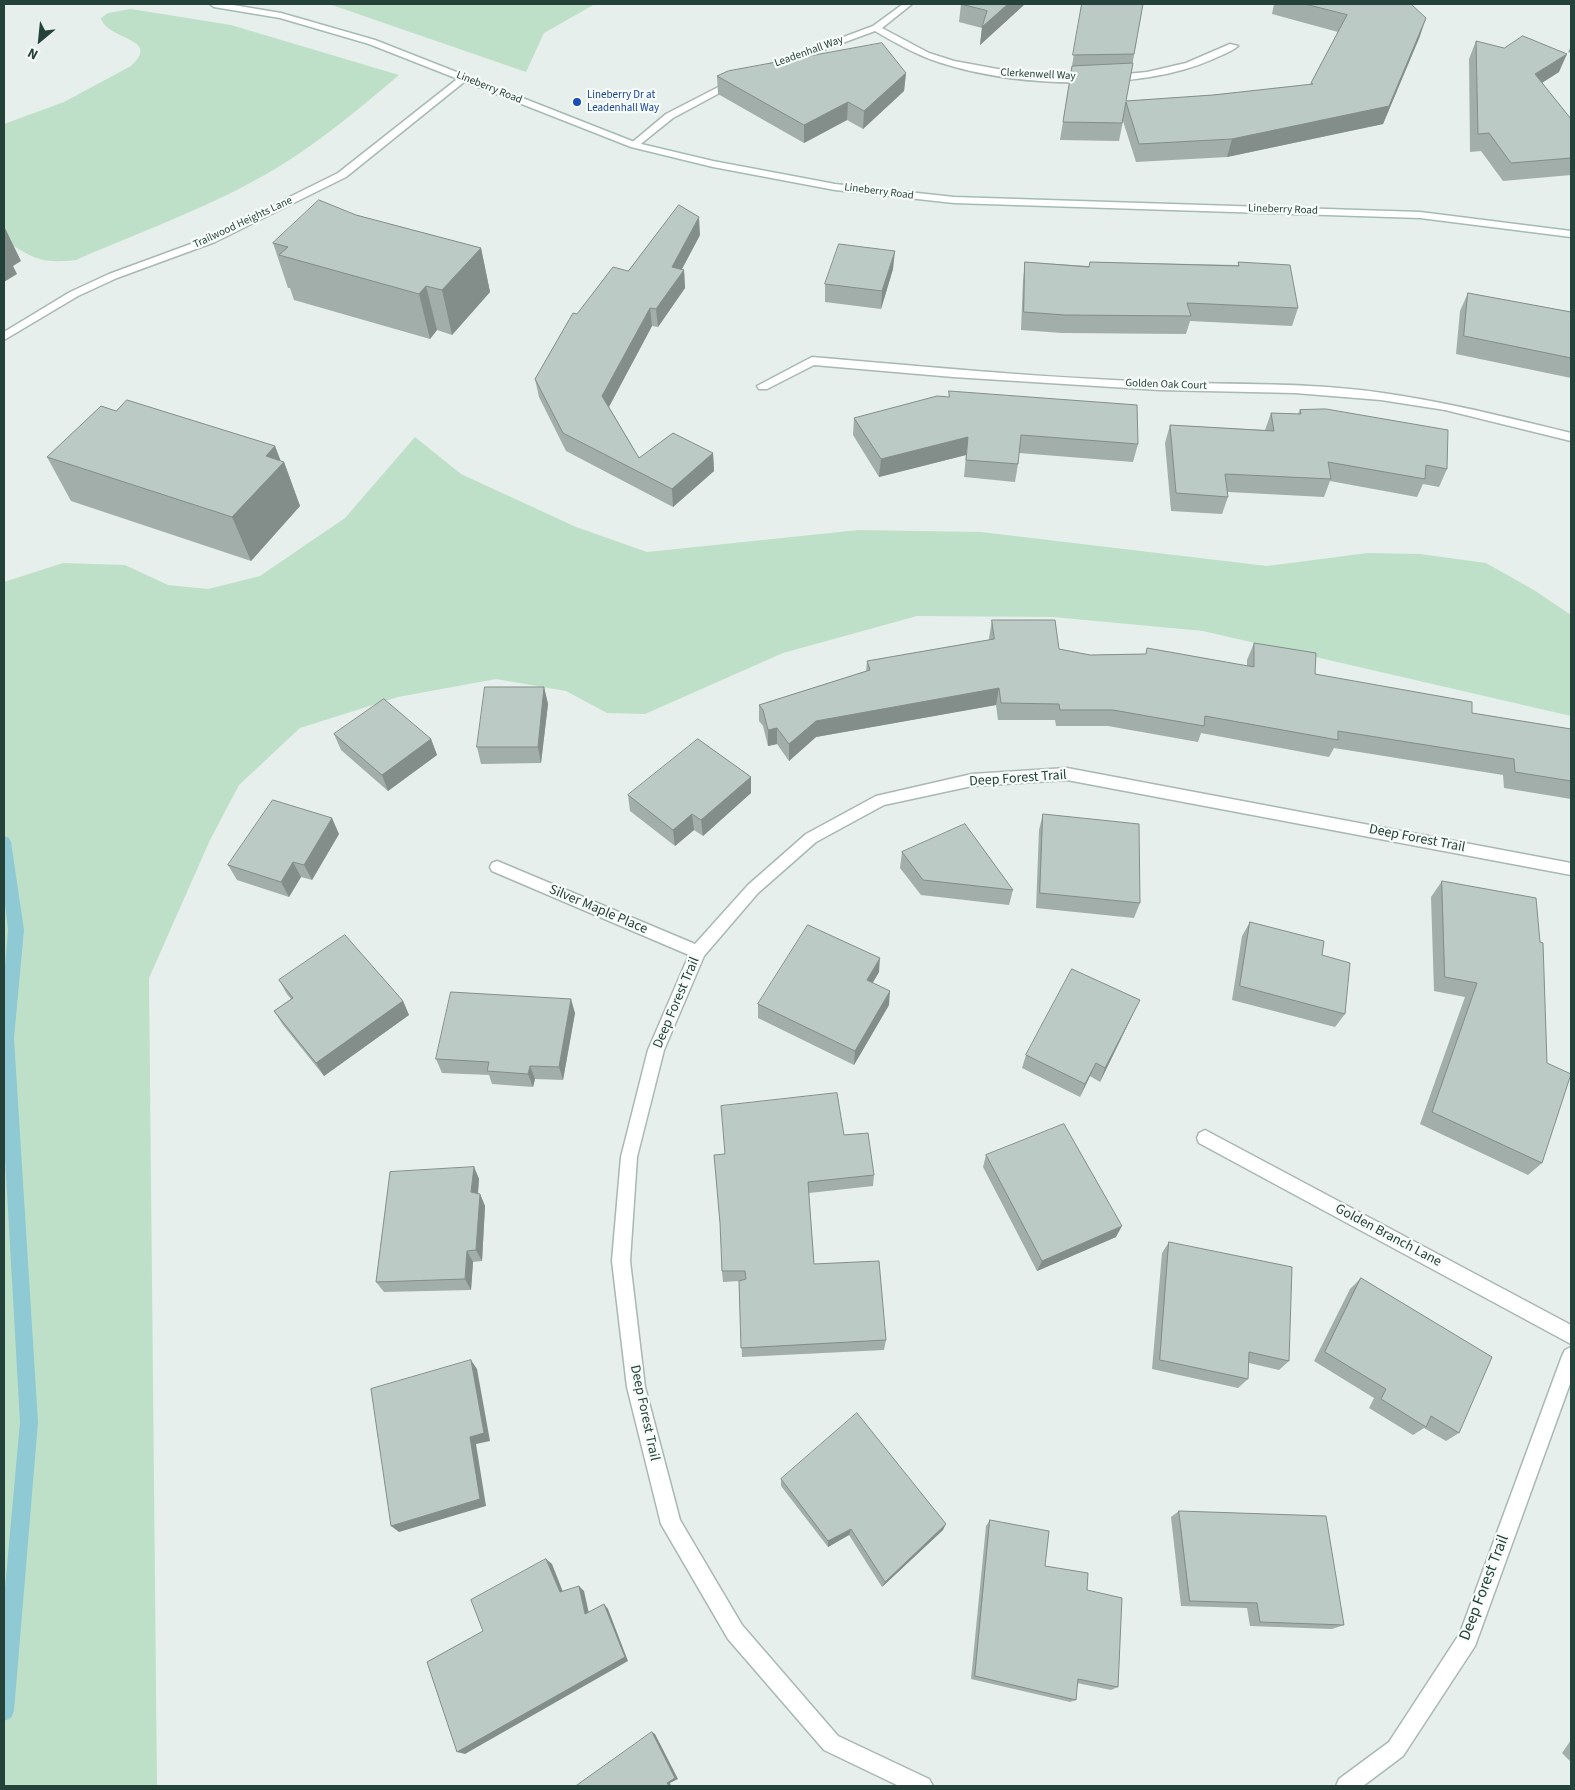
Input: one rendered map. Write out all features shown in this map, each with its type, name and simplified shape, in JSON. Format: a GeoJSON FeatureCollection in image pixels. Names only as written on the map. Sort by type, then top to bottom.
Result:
{"type":"FeatureCollection","features":[{"type":"Feature","properties":{"kind":"street","name":"Lineberry Road"},"geometry":{"type":"LineString","coordinates":[[214,4],[281,16],[372,42],[634,145],[713,164],[835,187],[954,200],[1420,215],[1571,234]]}},
{"type":"Feature","properties":{"kind":"street","name":"Leadenhall Way"},"geometry":{"type":"LineString","coordinates":[[759,71],[876,28],[908,4]]}},
{"type":"Feature","properties":{"kind":"street","name":"Clerkenwell Way"},"geometry":{"type":"LineString","coordinates":[[876,28],[926,55],[973,69],[1018,76],[1119,77],[1173,70],[1234,46]]}},
{"type":"Feature","properties":{"kind":"street","name":"Trailwood Heights Lane"},"geometry":{"type":"LineString","coordinates":[[4,337],[74,294],[113,276],[211,240],[342,175],[464,78]]}},
{"type":"Feature","properties":{"kind":"street"},"geometry":{"type":"LineString","coordinates":[[634,145],[654,125],[690,102],[742,79]]}},
{"type":"Feature","properties":{"kind":"street","name":"Golden Oak Court"},"geometry":{"type":"LineString","coordinates":[[762,386],[812,361],[953,373],[1140,384],[1295,389],[1381,396],[1445,406],[1531,429],[1571,437]]}},
{"type":"Feature","properties":{"kind":"street","name":"Deep Forest Trail"},"geometry":{"type":"LineString","coordinates":[[922,1786],[831,1743],[735,1632],[671,1524],[636,1387],[621,1261],[629,1157],[656,1050],[698,952],[753,889],[811,838],[880,800],[972,780],[1068,774],[1571,869]]}},
{"type":"Feature","properties":{"kind":"street","name":"Silver Maple Place"},"geometry":{"type":"LineString","coordinates":[[497,868],[698,952]]}},
{"type":"Feature","properties":{"kind":"street","name":"Golden Branch Lane"},"geometry":{"type":"LineString","coordinates":[[1205,1138],[1571,1335]]}},
{"type":"Feature","properties":{"kind":"street","name":"Deep Forest Trail"},"geometry":{"type":"LineString","coordinates":[[1346,1786],[1396,1749],[1468,1639],[1571,1356]]}},
{"type":"Feature","properties":{"kind":"green space"},"geometry":{"type":"Polygon","coordinates":[[[329,4],[595,4],[544,33],[526,72],[329,4]]]}},
{"type":"Feature","properties":{"kind":"green space"},"geometry":{"type":"Polygon","coordinates":[[[131,9],[231,25],[399,75],[308,148],[275,169],[227,195],[76,260],[54,261],[37,258],[4,240],[4,124],[64,102],[131,66],[139,57],[141,50],[137,44],[112,31],[101,18],[108,13],[131,9]]]}},
{"type":"Feature","properties":{"kind":"green space"},"geometry":{"type":"Polygon","coordinates":[[[415,437],[461,474],[576,527],[647,552],[859,530],[981,532],[1267,566],[1368,553],[1420,554],[1486,563],[1534,590],[1571,615],[1571,716],[1203,631],[1053,617],[917,616],[783,653],[645,714],[607,713],[566,691],[496,679],[398,697],[300,728],[239,785],[210,840],[149,978],[157,1786],[4,1786],[4,582],[63,563],[125,565],[168,585],[208,589],[260,576],[345,518],[415,437]]]}},
{"type":"Feature","properties":{"kind":"building"},"geometry":{"type":"Polygon","coordinates":[[[961,4],[1008,4],[982,27],[987,11],[961,4]]]}},
{"type":"Feature","properties":{"kind":"building"},"geometry":{"type":"Polygon","coordinates":[[[1082,4],[1143,4],[1134,54],[1073,55],[1082,4]]]}},
{"type":"Feature","properties":{"kind":"building"},"geometry":{"type":"Polygon","coordinates":[[[1305,4],[1411,4],[1426,18],[1389,106],[1232,139],[1139,144],[1126,102],[1122,123],[1063,122],[1072,66],[1133,63],[1126,101],[1213,95],[1313,84],[1311,83],[1347,15],[1305,4]]]}},
{"type":"Feature","properties":{"kind":"building"},"geometry":{"type":"Polygon","coordinates":[[[1523,36],[1567,54],[1535,74],[1571,119],[1571,158],[1511,163],[1489,133],[1478,134],[1476,41],[1504,48],[1523,36]]]}},
{"type":"Feature","properties":{"kind":"building"},"geometry":{"type":"Polygon","coordinates":[[[882,43],[906,73],[864,111],[848,102],[804,125],[717,76],[728,71],[882,43]]]}},
{"type":"Feature","properties":{"kind":"building"},"geometry":{"type":"Polygon","coordinates":[[[319,200],[356,215],[481,248],[442,290],[426,286],[419,294],[279,255],[288,247],[273,243],[319,200]]]}},
{"type":"Feature","properties":{"kind":"building"},"geometry":{"type":"Polygon","coordinates":[[[679,205],[699,217],[672,267],[684,270],[656,309],[650,308],[602,396],[639,458],[673,433],[713,453],[672,489],[563,433],[535,379],[573,313],[577,314],[613,267],[628,271],[679,205]]]}},
{"type":"Feature","properties":{"kind":"building"},"geometry":{"type":"Polygon","coordinates":[[[839,244],[895,251],[882,291],[825,284],[839,244]]]}},
{"type":"Feature","properties":{"kind":"building"},"geometry":{"type":"Polygon","coordinates":[[[1025,262],[1089,267],[1090,262],[1239,266],[1238,262],[1290,265],[1298,308],[1187,303],[1191,316],[1065,315],[1024,312],[1025,262]]]}},
{"type":"Feature","properties":{"kind":"building"},"geometry":{"type":"Polygon","coordinates":[[[1468,293],[1571,312],[1571,358],[1464,336],[1468,293]]]}},
{"type":"Feature","properties":{"kind":"building"},"geometry":{"type":"Polygon","coordinates":[[[949,391],[1137,405],[1138,444],[1021,435],[1018,464],[966,460],[968,437],[881,459],[854,418],[937,396],[949,397],[949,391]]]}},
{"type":"Feature","properties":{"kind":"building"},"geometry":{"type":"Polygon","coordinates":[[[127,400],[275,446],[266,456],[284,462],[232,517],[47,457],[101,406],[116,411],[127,400]]]}},
{"type":"Feature","properties":{"kind":"building"},"geometry":{"type":"Polygon","coordinates":[[[1326,409],[1448,430],[1447,469],[1426,465],[1425,479],[1328,462],[1331,479],[1225,474],[1228,497],[1176,493],[1170,425],[1274,431],[1271,413],[1301,414],[1300,410],[1326,409]]]}},
{"type":"Feature","properties":{"kind":"building"},"geometry":{"type":"Polygon","coordinates":[[[992,620],[1055,620],[1059,649],[1090,655],[1146,654],[1147,648],[1254,667],[1254,643],[1316,653],[1315,674],[1472,702],[1472,713],[1571,729],[1571,781],[1515,772],[1514,759],[1338,731],[1338,740],[1205,716],[1204,726],[1113,710],[1060,710],[1059,704],[1001,703],[999,688],[816,721],[789,744],[777,728],[768,730],[763,710],[759,705],[870,670],[867,661],[994,639],[992,620]]]}},
{"type":"Feature","properties":{"kind":"building"},"geometry":{"type":"Polygon","coordinates":[[[485,687],[544,687],[538,747],[477,747],[485,687]]]}},
{"type":"Feature","properties":{"kind":"building"},"geometry":{"type":"Polygon","coordinates":[[[384,699],[431,739],[382,775],[334,734],[384,699]]]}},
{"type":"Feature","properties":{"kind":"building"},"geometry":{"type":"Polygon","coordinates":[[[698,739],[751,777],[701,820],[692,814],[673,830],[628,795],[698,739]]]}},
{"type":"Feature","properties":{"kind":"building"},"geometry":{"type":"Polygon","coordinates":[[[273,800],[332,818],[304,865],[293,862],[281,882],[228,865],[273,800]]]}},
{"type":"Feature","properties":{"kind":"building"},"geometry":{"type":"Polygon","coordinates":[[[1043,814],[1139,824],[1140,903],[1040,893],[1043,814]]]}},
{"type":"Feature","properties":{"kind":"building"},"geometry":{"type":"Polygon","coordinates":[[[965,824],[1013,890],[923,880],[902,852],[965,824]]]}},
{"type":"Feature","properties":{"kind":"building"},"geometry":{"type":"Polygon","coordinates":[[[1442,881],[1536,898],[1540,942],[1543,943],[1547,1063],[1571,1074],[1542,1163],[1432,1112],[1477,983],[1445,977],[1442,881]]]}},
{"type":"Feature","properties":{"kind":"building"},"geometry":{"type":"Polygon","coordinates":[[[1250,922],[1324,941],[1322,955],[1350,963],[1345,1014],[1240,986],[1250,922]]]}},
{"type":"Feature","properties":{"kind":"building"},"geometry":{"type":"Polygon","coordinates":[[[808,925],[880,958],[867,980],[890,991],[855,1051],[758,1004],[808,925]]]}},
{"type":"Feature","properties":{"kind":"building"},"geometry":{"type":"Polygon","coordinates":[[[345,935],[403,1001],[316,1063],[274,1011],[293,998],[279,980],[345,935]]]}},
{"type":"Feature","properties":{"kind":"building"},"geometry":{"type":"Polygon","coordinates":[[[1072,969],[1140,1000],[1105,1068],[1096,1063],[1085,1084],[1026,1055],[1072,969]]]}},
{"type":"Feature","properties":{"kind":"building"},"geometry":{"type":"Polygon","coordinates":[[[451,992],[571,999],[559,1067],[530,1066],[528,1074],[487,1071],[489,1062],[436,1059],[451,992]]]}},
{"type":"Feature","properties":{"kind":"building"},"geometry":{"type":"Polygon","coordinates":[[[837,1093],[844,1135],[868,1133],[874,1175],[808,1182],[814,1264],[879,1261],[886,1340],[741,1348],[739,1281],[746,1279],[745,1271],[722,1271],[714,1155],[725,1154],[721,1106],[837,1093]]]}},
{"type":"Feature","properties":{"kind":"building"},"geometry":{"type":"Polygon","coordinates":[[[1064,1124],[1122,1226],[1042,1261],[986,1155],[1064,1124]]]}},
{"type":"Feature","properties":{"kind":"building"},"geometry":{"type":"Polygon","coordinates":[[[474,1167],[471,1192],[480,1194],[476,1250],[467,1251],[465,1279],[376,1282],[390,1172],[474,1167]]]}},
{"type":"Feature","properties":{"kind":"building"},"geometry":{"type":"Polygon","coordinates":[[[1169,1242],[1292,1267],[1289,1361],[1249,1352],[1248,1379],[1160,1360],[1169,1242]]]}},
{"type":"Feature","properties":{"kind":"building"},"geometry":{"type":"Polygon","coordinates":[[[1361,1278],[1492,1357],[1459,1433],[1431,1416],[1426,1427],[1381,1399],[1386,1389],[1325,1352],[1361,1278]]]}},
{"type":"Feature","properties":{"kind":"building"},"geometry":{"type":"Polygon","coordinates":[[[471,1360],[484,1433],[470,1437],[480,1499],[391,1526],[371,1389],[471,1360]]]}},
{"type":"Feature","properties":{"kind":"building"},"geometry":{"type":"Polygon","coordinates":[[[857,1413],[946,1524],[885,1582],[851,1529],[828,1541],[781,1479],[857,1413]]]}},
{"type":"Feature","properties":{"kind":"building"},"geometry":{"type":"Polygon","coordinates":[[[1179,1511],[1326,1516],[1344,1625],[1260,1622],[1257,1603],[1190,1601],[1179,1511]]]}},
{"type":"Feature","properties":{"kind":"building"},"geometry":{"type":"Polygon","coordinates":[[[990,1520],[1049,1531],[1045,1566],[1088,1573],[1087,1590],[1122,1598],[1118,1687],[1078,1679],[1076,1700],[975,1676],[990,1520]]]}},
{"type":"Feature","properties":{"kind":"building"},"geometry":{"type":"Polygon","coordinates":[[[546,1559],[560,1592],[579,1586],[585,1614],[604,1604],[625,1657],[457,1752],[427,1662],[483,1631],[471,1600],[546,1559]]]}},
{"type":"Feature","properties":{"kind":"building"},"geometry":{"type":"Polygon","coordinates":[[[652,1732],[675,1778],[667,1783],[669,1786],[576,1786],[652,1732]]]}},
{"type":"Feature","properties":{"kind":"waterway"},"geometry":{"type":"LineString","coordinates":[[4,842],[16,930],[6,1038],[29,1422],[4,1711]]}},
{"type":"Feature","properties":{"kind":"place","name":"Lineberry Dr at Leadenhall Way"},"geometry":{"type":"Point","coordinates":[577,102]}}]}
